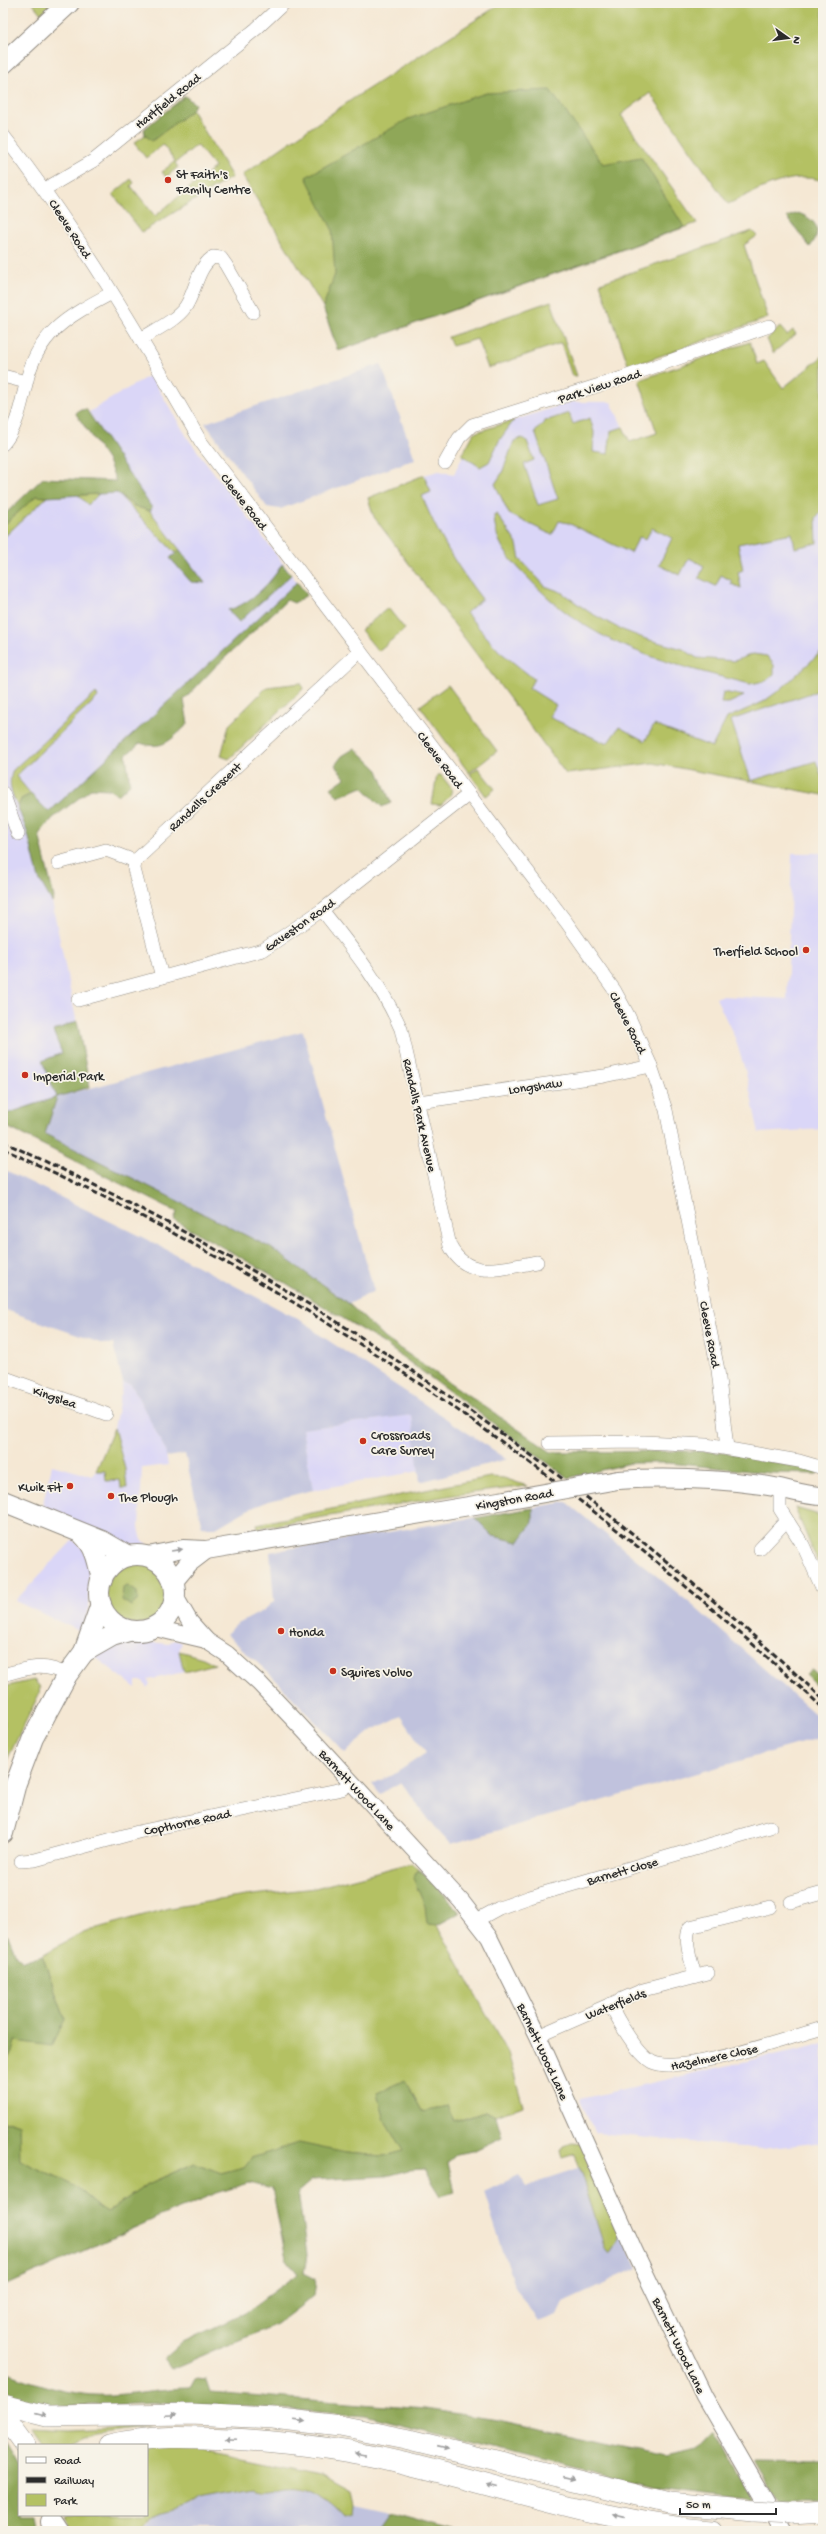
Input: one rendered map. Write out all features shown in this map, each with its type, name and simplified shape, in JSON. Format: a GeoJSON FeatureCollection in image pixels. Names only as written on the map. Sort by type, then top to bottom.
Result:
{"type":"FeatureCollection","features":[{"type":"Feature","properties":{"kind":"highway"},"geometry":{"type":"LineString","coordinates":[[3,2405],[47,2416],[191,2414],[273,2418],[340,2426],[405,2439],[670,2503],[754,2511],[786,2522],[823,2511]]}},
{"type":"Feature","properties":{"kind":"highway"},"geometry":{"type":"LineString","coordinates":[[3,2415],[24,2444]]}},
{"type":"Feature","properties":{"kind":"highway"},"geometry":{"type":"LineString","coordinates":[[114,2444],[129,2441],[190,2437],[270,2441],[336,2450],[398,2461],[547,2501],[653,2524],[712,2531]]}},
{"type":"Feature","properties":{"kind":"main road"},"geometry":{"type":"LineString","coordinates":[[3,64],[69,3]]}},
{"type":"Feature","properties":{"kind":"main road","name":"Kingston Road"},"geometry":{"type":"LineString","coordinates":[[148,1556],[183,1549],[206,1550],[618,1480],[643,1478],[697,1480],[780,1488],[823,1496]]}},
{"type":"Feature","properties":{"kind":"main road"},"geometry":{"type":"LineString","coordinates":[[3,1501],[83,1535],[102,1541],[128,1556]]}},
{"type":"Feature","properties":{"kind":"main road"},"geometry":{"type":"LineString","coordinates":[[3,1833],[16,1783],[33,1738],[67,1675],[84,1652],[101,1604],[102,1580],[95,1552],[91,1543],[83,1535]]}},
{"type":"Feature","properties":{"kind":"main road","name":"Kingston Road"},"geometry":{"type":"LineString","coordinates":[[175,1590],[189,1563],[206,1550]]}},
{"type":"Feature","properties":{"kind":"main road"},"geometry":{"type":"LineString","coordinates":[[101,1604],[111,1621],[129,1631],[138,1632],[155,1628],[169,1616],[175,1590],[164,1565],[148,1556],[128,1556],[117,1561],[108,1569],[102,1580]]}},
{"type":"Feature","properties":{"kind":"main road"},"geometry":{"type":"LineString","coordinates":[[84,1652],[112,1636],[129,1631]]}},
{"type":"Feature","properties":{"kind":"street","name":"Hartfield Road"},"geometry":{"type":"LineString","coordinates":[[45,189],[93,161],[256,29],[284,3]]}},
{"type":"Feature","properties":{"kind":"street","name":"Cleeve Road"},"geometry":{"type":"LineString","coordinates":[[3,135],[45,189],[141,339],[201,442],[468,795],[567,923],[615,991],[640,1038],[651,1066],[672,1136],[718,1370],[727,1448]]}},
{"type":"Feature","properties":{"kind":"street"},"geometry":{"type":"LineString","coordinates":[[141,339],[178,315],[186,307],[203,267],[213,257],[221,258],[253,312]]}},
{"type":"Feature","properties":{"kind":"street"},"geometry":{"type":"LineString","coordinates":[[3,444],[16,420],[26,382],[35,356],[52,331],[70,316],[112,293]]}},
{"type":"Feature","properties":{"kind":"street","name":"Park View Road"},"geometry":{"type":"LineString","coordinates":[[445,463],[459,438],[472,425],[622,378],[769,326]]}},
{"type":"Feature","properties":{"kind":"street"},"geometry":{"type":"LineString","coordinates":[[3,376],[26,382]]}},
{"type":"Feature","properties":{"kind":"street","name":"Randalls Crescent"},"geometry":{"type":"LineString","coordinates":[[135,861],[360,651]]}},
{"type":"Feature","properties":{"kind":"street"},"geometry":{"type":"LineString","coordinates":[[3,793],[18,834]]}},
{"type":"Feature","properties":{"kind":"street","name":"Gaveston Road"},"geometry":{"type":"LineString","coordinates":[[78,1000],[263,950],[322,910],[468,795]]}},
{"type":"Feature","properties":{"kind":"street"},"geometry":{"type":"LineString","coordinates":[[58,863],[106,850],[135,861],[134,869],[162,977]]}},
{"type":"Feature","properties":{"kind":"street","name":"Randalls Park Avenue"},"geometry":{"type":"LineString","coordinates":[[322,910],[389,1001],[401,1029],[450,1246],[455,1255],[461,1262],[476,1269],[485,1270],[537,1262]]}},
{"type":"Feature","properties":{"kind":"street","name":"Longshaw"},"geometry":{"type":"LineString","coordinates":[[418,1102],[604,1076],[651,1066]]}},
{"type":"Feature","properties":{"kind":"street","name":"Kingslea"},"geometry":{"type":"LineString","coordinates":[[3,1377],[106,1414]]}},
{"type":"Feature","properties":{"kind":"street"},"geometry":{"type":"LineString","coordinates":[[550,1442],[644,1442],[727,1448],[799,1461],[823,1468]]}},
{"type":"Feature","properties":{"kind":"street"},"geometry":{"type":"LineString","coordinates":[[780,1488],[780,1509],[803,1545],[823,1590]]}},
{"type":"Feature","properties":{"kind":"street"},"geometry":{"type":"LineString","coordinates":[[760,1549],[786,1520]]}},
{"type":"Feature","properties":{"kind":"street","name":"Barnett Wood Lane"},"geometry":{"type":"LineString","coordinates":[[175,1590],[190,1622],[207,1641],[227,1654],[259,1683],[352,1782],[477,1920],[500,1956],[538,2036],[635,2252],[704,2396],[749,2477],[786,2522]]}},
{"type":"Feature","properties":{"kind":"street","name":"Barnett Wood Lane"},"geometry":{"type":"LineString","coordinates":[[155,1628],[207,1641]]}},
{"type":"Feature","properties":{"kind":"street"},"geometry":{"type":"LineString","coordinates":[[3,1675],[40,1666],[49,1667],[67,1675]]}},
{"type":"Feature","properties":{"kind":"street","name":"Copthorne Road"},"geometry":{"type":"LineString","coordinates":[[21,1861],[35,1860],[138,1832],[342,1789],[352,1782]]}},
{"type":"Feature","properties":{"kind":"street","name":"Barnett Close"},"geometry":{"type":"LineString","coordinates":[[477,1920],[499,1908],[530,1897],[770,1827]]}},
{"type":"Feature","properties":{"kind":"street"},"geometry":{"type":"LineString","coordinates":[[791,1902],[823,1893]]}},
{"type":"Feature","properties":{"kind":"street","name":"Waterfields"},"geometry":{"type":"LineString","coordinates":[[538,2036],[643,1990],[701,1975],[687,1942],[687,1933],[690,1927],[770,1907]]}},
{"type":"Feature","properties":{"kind":"street","name":"Hazelmere Close"},"geometry":{"type":"LineString","coordinates":[[610,2004],[618,2021],[643,2054],[651,2062],[660,2065],[686,2064],[784,2041],[823,2028]]}},
{"type":"Feature","properties":{"kind":"shaded area"},"geometry":{"type":"Polygon","coordinates":[[[823,356],[823,795],[653,763],[566,774],[374,517],[368,498],[424,475],[439,471],[454,474],[474,433],[571,402],[611,402],[630,442],[782,388],[823,356]]]}},
{"type":"Feature","properties":{"kind":"shaded area"},"geometry":{"type":"Polygon","coordinates":[[[381,364],[415,459],[280,509],[267,507],[205,423],[381,364]]]}},
{"type":"Feature","properties":{"kind":"shaded area"},"geometry":{"type":"Polygon","coordinates":[[[150,375],[189,440],[297,582],[28,834],[39,879],[52,902],[90,1087],[6,1116],[3,1114],[3,516],[43,478],[116,481],[128,473],[89,412],[150,375]]]}},
{"type":"Feature","properties":{"kind":"shaded area","name":"Therfield School"},"geometry":{"type":"Polygon","coordinates":[[[792,853],[823,853],[823,1129],[759,1133],[746,1073],[735,1038],[716,998],[721,996],[787,999],[792,853]]]}},
{"type":"Feature","properties":{"kind":"shaded area"},"geometry":{"type":"Polygon","coordinates":[[[303,1031],[374,1291],[349,1304],[271,1248],[45,1134],[57,1097],[303,1031]]]}},
{"type":"Feature","properties":{"kind":"shaded area"},"geometry":{"type":"Polygon","coordinates":[[[3,1169],[154,1243],[309,1325],[317,1333],[507,1459],[420,1482],[412,1415],[302,1429],[313,1490],[269,1501],[247,1510],[216,1528],[202,1527],[185,1454],[166,1457],[165,1449],[131,1384],[123,1382],[113,1344],[103,1344],[3,1309],[3,1169]]]}},
{"type":"Feature","properties":{"kind":"shaded area"},"geometry":{"type":"Polygon","coordinates":[[[123,1382],[131,1384],[165,1449],[168,1465],[142,1468],[139,1528],[142,1540],[148,1545],[125,1544],[42,1508],[52,1465],[92,1476],[96,1471],[114,1428],[123,1382]]]}},
{"type":"Feature","properties":{"kind":"shaded area"},"geometry":{"type":"Polygon","coordinates":[[[412,1415],[419,1471],[313,1490],[302,1429],[412,1415]]]}},
{"type":"Feature","properties":{"kind":"shaded area"},"geometry":{"type":"Polygon","coordinates":[[[566,1502],[691,1604],[823,1721],[823,1737],[451,1844],[429,1820],[401,1782],[380,1794],[372,1784],[393,1775],[426,1753],[401,1716],[373,1730],[345,1753],[273,1677],[226,1634],[236,1625],[263,1611],[274,1601],[270,1552],[566,1502]]]}},
{"type":"Feature","properties":{"kind":"shaded area"},"geometry":{"type":"Polygon","coordinates":[[[73,1540],[83,1549],[89,1562],[88,1619],[82,1632],[15,1601],[73,1540]]]}},
{"type":"Feature","properties":{"kind":"shaded area"},"geometry":{"type":"Polygon","coordinates":[[[131,1640],[167,1644],[174,1640],[182,1642],[179,1651],[184,1672],[148,1680],[150,1684],[147,1688],[143,1681],[136,1681],[136,1688],[94,1656],[109,1644],[131,1640]]]}},
{"type":"Feature","properties":{"kind":"shaded area"},"geometry":{"type":"Polygon","coordinates":[[[823,2044],[823,2142],[762,2149],[595,2134],[580,2099],[823,2044]]]}},
{"type":"Feature","properties":{"kind":"shaded area"},"geometry":{"type":"Polygon","coordinates":[[[591,2165],[637,2268],[563,2302],[557,2315],[538,2322],[513,2283],[484,2192],[519,2175],[526,2186],[591,2165]]]}},
{"type":"Feature","properties":{"kind":"shaded area"},"geometry":{"type":"Polygon","coordinates":[[[283,2487],[310,2491],[335,2506],[344,2517],[351,2515],[352,2503],[389,2511],[375,2531],[141,2531],[158,2512],[191,2505],[198,2499],[252,2489],[259,2492],[283,2487]]]}},
{"type":"Feature","properties":{"kind":"green space"},"geometry":{"type":"Polygon","coordinates":[[[32,3],[56,3],[42,15],[32,3]]]}},
{"type":"Feature","properties":{"kind":"green space"},"geometry":{"type":"Polygon","coordinates":[[[502,3],[823,3],[823,181],[811,178],[786,180],[762,188],[728,204],[650,93],[621,115],[697,223],[338,351],[323,307],[242,175],[354,98],[502,3]]]}},
{"type":"Feature","properties":{"kind":"green space"},"geometry":{"type":"Polygon","coordinates":[[[550,90],[603,164],[641,157],[684,227],[338,351],[323,307],[335,274],[332,229],[306,177],[408,119],[486,93],[550,90]]]}},
{"type":"Feature","properties":{"kind":"green space"},"geometry":{"type":"Polygon","coordinates":[[[185,96],[195,104],[192,110],[152,141],[145,135],[144,129],[185,96]]]}},
{"type":"Feature","properties":{"kind":"green space"},"geometry":{"type":"Polygon","coordinates":[[[192,110],[232,177],[142,232],[113,194],[131,179],[134,183],[131,186],[155,216],[215,167],[197,145],[175,163],[178,167],[166,177],[162,172],[175,161],[163,145],[146,158],[134,143],[145,135],[152,140],[192,110]]]}},
{"type":"Feature","properties":{"kind":"green space"},"geometry":{"type":"Polygon","coordinates":[[[798,213],[810,219],[816,226],[816,236],[810,247],[787,217],[798,213]]]}},
{"type":"Feature","properties":{"kind":"green space"},"geometry":{"type":"Polygon","coordinates":[[[752,231],[757,236],[744,245],[768,318],[629,367],[600,283],[752,231]]]}},
{"type":"Feature","properties":{"kind":"green space"},"geometry":{"type":"Polygon","coordinates":[[[551,301],[577,376],[572,376],[561,343],[488,368],[477,339],[452,346],[448,337],[551,301]]]}},
{"type":"Feature","properties":{"kind":"green space"},"geometry":{"type":"Polygon","coordinates":[[[780,327],[787,335],[793,330],[796,334],[773,353],[767,339],[780,327]]]}},
{"type":"Feature","properties":{"kind":"green space"},"geometry":{"type":"Polygon","coordinates":[[[750,342],[757,364],[764,361],[783,388],[823,356],[823,509],[816,518],[817,543],[795,548],[792,533],[738,544],[743,570],[738,572],[741,588],[731,584],[732,581],[721,575],[716,586],[699,578],[704,566],[689,558],[680,575],[659,565],[672,538],[652,528],[646,539],[639,537],[631,553],[568,523],[559,521],[552,535],[509,514],[495,484],[502,473],[514,441],[522,438],[527,441],[534,460],[524,464],[538,505],[558,499],[535,432],[545,421],[569,413],[573,424],[590,418],[594,432],[593,452],[608,454],[611,431],[623,427],[630,442],[657,433],[639,380],[750,342]]]}},
{"type":"Feature","properties":{"kind":"green space"},"geometry":{"type":"Polygon","coordinates":[[[86,409],[152,508],[150,511],[134,506],[117,493],[47,497],[36,496],[3,526],[3,516],[43,478],[116,481],[108,461],[76,414],[77,411],[86,409]]]}},
{"type":"Feature","properties":{"kind":"green space"},"geometry":{"type":"Polygon","coordinates":[[[514,420],[499,441],[489,462],[480,467],[462,455],[474,433],[514,420]]]}},
{"type":"Feature","properties":{"kind":"green space"},"geometry":{"type":"Polygon","coordinates":[[[424,475],[431,492],[422,496],[434,524],[464,575],[482,599],[466,613],[499,651],[534,679],[529,688],[556,705],[549,717],[607,744],[619,727],[645,741],[654,725],[712,747],[727,718],[763,702],[781,689],[823,650],[823,689],[731,720],[751,781],[816,761],[823,780],[823,795],[653,763],[566,774],[374,517],[368,498],[424,475]]]}},
{"type":"Feature","properties":{"kind":"green space"},"geometry":{"type":"Polygon","coordinates":[[[117,493],[134,506],[150,511],[180,550],[175,553],[117,493]]]}},
{"type":"Feature","properties":{"kind":"green space"},"geometry":{"type":"Polygon","coordinates":[[[99,494],[88,505],[78,495],[99,494]]]}},
{"type":"Feature","properties":{"kind":"green space"},"geometry":{"type":"Polygon","coordinates":[[[36,496],[47,497],[3,538],[3,526],[36,496]]]}},
{"type":"Feature","properties":{"kind":"green space"},"geometry":{"type":"Polygon","coordinates":[[[497,514],[517,544],[520,559],[545,586],[561,592],[589,612],[620,629],[646,639],[683,649],[697,658],[734,661],[753,654],[767,656],[774,665],[774,674],[766,681],[750,684],[688,668],[631,649],[578,621],[553,602],[509,557],[497,535],[494,515],[497,514]]]}},
{"type":"Feature","properties":{"kind":"green space"},"geometry":{"type":"Polygon","coordinates":[[[180,550],[205,583],[191,582],[170,558],[180,550]]]}},
{"type":"Feature","properties":{"kind":"green space"},"geometry":{"type":"Polygon","coordinates":[[[282,564],[291,575],[239,622],[228,610],[252,598],[266,585],[282,564]]]}},
{"type":"Feature","properties":{"kind":"green space"},"geometry":{"type":"Polygon","coordinates":[[[297,582],[307,595],[294,603],[287,600],[215,667],[184,700],[188,724],[167,742],[155,746],[140,743],[126,755],[130,784],[118,795],[108,789],[92,788],[53,818],[39,834],[54,898],[52,902],[39,879],[28,834],[18,808],[21,799],[31,794],[49,812],[297,582]]]}},
{"type":"Feature","properties":{"kind":"green space"},"geometry":{"type":"Polygon","coordinates":[[[388,608],[405,629],[378,651],[361,630],[388,608]]]}},
{"type":"Feature","properties":{"kind":"green space"},"geometry":{"type":"Polygon","coordinates":[[[301,683],[303,689],[229,759],[221,756],[229,725],[267,687],[301,683]]]}},
{"type":"Feature","properties":{"kind":"green space"},"geometry":{"type":"Polygon","coordinates":[[[448,685],[497,751],[469,773],[420,706],[448,685]]]}},
{"type":"Feature","properties":{"kind":"green space"},"geometry":{"type":"Polygon","coordinates":[[[723,692],[744,696],[729,703],[721,703],[723,692]]]}},
{"type":"Feature","properties":{"kind":"green space"},"geometry":{"type":"Polygon","coordinates":[[[96,693],[98,697],[16,776],[31,794],[21,799],[18,808],[12,794],[10,784],[13,770],[96,693]]]}},
{"type":"Feature","properties":{"kind":"green space"},"geometry":{"type":"Polygon","coordinates":[[[355,748],[378,770],[391,803],[382,807],[362,787],[338,797],[331,788],[345,778],[335,765],[342,756],[355,748]]]}},
{"type":"Feature","properties":{"kind":"green space"},"geometry":{"type":"Polygon","coordinates":[[[478,768],[495,789],[486,796],[470,774],[478,768]]]}},
{"type":"Feature","properties":{"kind":"green space"},"geometry":{"type":"Polygon","coordinates":[[[437,775],[441,775],[452,789],[450,796],[441,805],[432,804],[437,775]]]}},
{"type":"Feature","properties":{"kind":"green space"},"geometry":{"type":"Polygon","coordinates":[[[77,1021],[90,1087],[57,1097],[42,1061],[62,1053],[53,1031],[77,1021]]]}},
{"type":"Feature","properties":{"kind":"green space"},"geometry":{"type":"Polygon","coordinates":[[[57,1097],[45,1134],[271,1248],[349,1304],[386,1339],[551,1452],[703,1451],[735,1454],[818,1471],[817,1474],[770,1473],[669,1463],[631,1463],[568,1478],[383,1343],[284,1282],[174,1220],[177,1212],[3,1125],[3,1115],[57,1097]]]}},
{"type":"Feature","properties":{"kind":"green space"},"geometry":{"type":"Polygon","coordinates":[[[114,1428],[125,1469],[127,1488],[121,1488],[120,1480],[106,1481],[105,1471],[96,1471],[114,1428]]]}},
{"type":"Feature","properties":{"kind":"green space"},"geometry":{"type":"Polygon","coordinates":[[[490,1477],[504,1478],[527,1486],[454,1495],[258,1528],[257,1524],[490,1477]]]}},
{"type":"Feature","properties":{"kind":"green space"},"geometry":{"type":"Polygon","coordinates":[[[533,1508],[533,1522],[518,1542],[493,1536],[475,1518],[533,1508]]]}},
{"type":"Feature","properties":{"kind":"green space"},"geometry":{"type":"Polygon","coordinates":[[[795,1508],[823,1516],[823,1575],[795,1508]]]}},
{"type":"Feature","properties":{"kind":"green space"},"geometry":{"type":"Polygon","coordinates":[[[137,1562],[154,1567],[159,1571],[163,1576],[168,1593],[163,1610],[159,1615],[154,1619],[137,1624],[120,1619],[115,1615],[111,1610],[106,1593],[111,1576],[115,1571],[120,1567],[137,1562]]]}},
{"type":"Feature","properties":{"kind":"green space"},"geometry":{"type":"Polygon","coordinates":[[[128,1586],[137,1592],[138,1600],[131,1606],[122,1600],[123,1588],[128,1586]]]}},
{"type":"Feature","properties":{"kind":"green space"},"geometry":{"type":"Polygon","coordinates":[[[179,1651],[203,1658],[215,1664],[184,1672],[179,1651]]]}},
{"type":"Feature","properties":{"kind":"green space"},"geometry":{"type":"Polygon","coordinates":[[[812,1669],[823,1680],[823,1691],[806,1674],[812,1669]]]}},
{"type":"Feature","properties":{"kind":"green space"},"geometry":{"type":"Polygon","coordinates":[[[34,1680],[40,1687],[39,1694],[4,1766],[3,1687],[34,1680]]]}},
{"type":"Feature","properties":{"kind":"green space"},"geometry":{"type":"Polygon","coordinates":[[[411,1863],[430,1878],[460,1913],[437,1925],[508,2053],[523,2106],[496,2116],[485,2111],[454,2121],[447,2106],[422,2111],[405,2080],[384,2119],[404,2151],[384,2156],[346,2153],[244,2167],[221,2173],[195,2163],[148,2184],[106,2213],[74,2186],[19,2160],[19,2124],[10,2121],[3,2123],[3,2054],[11,2055],[15,2041],[65,2019],[42,1955],[83,1932],[169,1908],[245,1896],[315,1888],[411,1863]]]}},
{"type":"Feature","properties":{"kind":"green space"},"geometry":{"type":"Polygon","coordinates":[[[418,1870],[430,1878],[460,1913],[437,1925],[427,1924],[425,1906],[413,1878],[418,1870]]]}},
{"type":"Feature","properties":{"kind":"green space"},"geometry":{"type":"Polygon","coordinates":[[[3,1935],[8,1936],[17,1957],[23,1961],[42,1955],[65,2019],[52,2046],[15,2041],[11,2056],[3,2054],[3,1935]]]}},
{"type":"Feature","properties":{"kind":"green space"},"geometry":{"type":"Polygon","coordinates":[[[405,2080],[422,2111],[447,2106],[454,2121],[485,2111],[496,2116],[502,2137],[473,2151],[457,2154],[448,2162],[455,2192],[441,2196],[424,2169],[408,2170],[386,2176],[312,2180],[298,2192],[307,2255],[304,2273],[316,2279],[314,2296],[277,2324],[171,2369],[164,2359],[183,2342],[245,2313],[298,2274],[286,2258],[272,2189],[249,2183],[217,2193],[174,2210],[3,2287],[3,2123],[10,2121],[19,2124],[20,2160],[74,2186],[106,2213],[148,2184],[195,2163],[221,2173],[244,2167],[251,2158],[299,2143],[346,2153],[384,2156],[403,2151],[384,2119],[378,2092],[405,2080]]]}},
{"type":"Feature","properties":{"kind":"green space"},"geometry":{"type":"Polygon","coordinates":[[[572,2143],[582,2144],[618,2224],[619,2239],[609,2254],[605,2249],[575,2154],[562,2158],[560,2151],[563,2146],[572,2143]]]}},
{"type":"Feature","properties":{"kind":"green space"},"geometry":{"type":"Polygon","coordinates":[[[3,2369],[8,2373],[59,2390],[99,2395],[191,2388],[196,2379],[207,2380],[211,2392],[425,2409],[498,2420],[664,2456],[697,2449],[713,2432],[724,2444],[753,2501],[659,2489],[365,2416],[271,2408],[170,2403],[54,2406],[28,2403],[3,2393],[3,2369]]]}},
{"type":"Feature","properties":{"kind":"green space"},"geometry":{"type":"Polygon","coordinates":[[[150,2426],[95,2433],[80,2438],[70,2444],[42,2444],[31,2428],[69,2430],[150,2426]]]}},
{"type":"Feature","properties":{"kind":"green space"},"geometry":{"type":"Polygon","coordinates":[[[3,2441],[18,2466],[18,2516],[34,2516],[37,2531],[3,2531],[3,2441]]]}},
{"type":"Feature","properties":{"kind":"green space"},"geometry":{"type":"Polygon","coordinates":[[[186,2446],[319,2473],[349,2490],[352,2503],[351,2515],[344,2517],[331,2504],[308,2491],[291,2488],[263,2491],[252,2489],[198,2499],[183,2507],[160,2513],[153,2517],[141,2531],[71,2531],[65,2516],[148,2516],[148,2448],[186,2446]]]}},
{"type":"Feature","properties":{"kind":"green space"},"geometry":{"type":"Polygon","coordinates":[[[756,2461],[823,2462],[823,2502],[780,2502],[756,2461]]]}},
{"type":"Feature","properties":{"kind":"green space"},"geometry":{"type":"Polygon","coordinates":[[[389,2511],[463,2531],[375,2531],[389,2511]]]}},
{"type":"Feature","properties":{"kind":"railway"},"geometry":{"type":"LineString","coordinates":[[3,1142],[115,1195],[224,1254],[331,1318],[436,1387],[537,1460],[636,1536],[731,1616],[823,1699]]}},
{"type":"Feature","properties":{"kind":"railway"},"geometry":{"type":"LineString","coordinates":[[3,1149],[115,1203],[224,1262],[331,1326],[436,1395],[537,1468],[635,1545],[731,1625],[823,1708]]}},
{"type":"Feature","properties":{"kind":"place","name":"St Faith's Family Centre"},"geometry":{"type":"Point","coordinates":[168,180]}},
{"type":"Feature","properties":{"kind":"place","name":"Therfield School"},"geometry":{"type":"Point","coordinates":[806,950]}},
{"type":"Feature","properties":{"kind":"place","name":"Imperial Park"},"geometry":{"type":"Point","coordinates":[25,1075]}},
{"type":"Feature","properties":{"kind":"place","name":"Crossroads Care Surrey"},"geometry":{"type":"Point","coordinates":[363,1441]}},
{"type":"Feature","properties":{"kind":"place","name":"Kwik Fit"},"geometry":{"type":"Point","coordinates":[70,1486]}},
{"type":"Feature","properties":{"kind":"place","name":"The Plough"},"geometry":{"type":"Point","coordinates":[111,1496]}},
{"type":"Feature","properties":{"kind":"place","name":"Honda"},"geometry":{"type":"Point","coordinates":[281,1631]}},
{"type":"Feature","properties":{"kind":"place","name":"Squires Volvo"},"geometry":{"type":"Point","coordinates":[333,1671]}}]}
